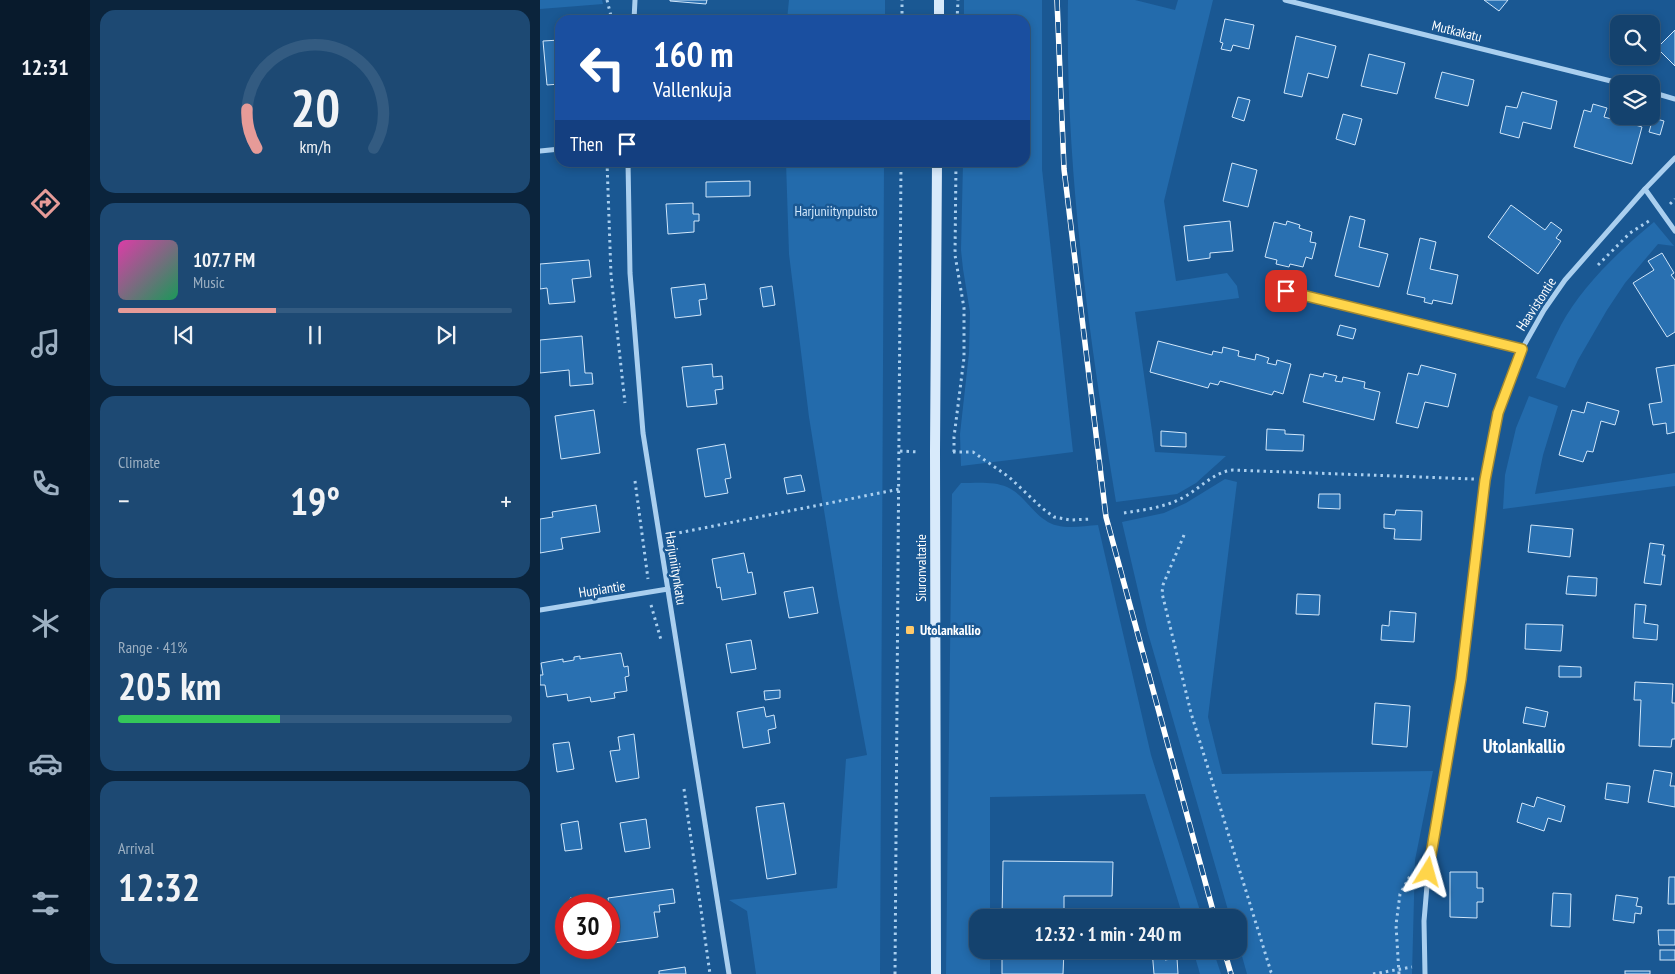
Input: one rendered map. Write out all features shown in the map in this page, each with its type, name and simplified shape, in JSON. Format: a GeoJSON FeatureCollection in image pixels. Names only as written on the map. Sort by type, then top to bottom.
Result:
{"type":"FeatureCollection","features":[{"type":"Feature","properties":{"kind":"main road"},"geometry":{"type":"LineString","coordinates":[[939,0],[939,15]]}},
{"type":"Feature","properties":{"kind":"main road","name":"Siuronvaltatie"},"geometry":{"type":"LineString","coordinates":[[936,974],[935,452],[937,167]]}},
{"type":"Feature","properties":{"kind":"street"},"geometry":{"type":"LineString","coordinates":[[634,15],[635,0]]}},
{"type":"Feature","properties":{"kind":"street","name":"Mutkakatu"},"geometry":{"type":"LineString","coordinates":[[1285,0],[1610,81]]}},
{"type":"Feature","properties":{"kind":"street"},"geometry":{"type":"LineString","coordinates":[[1660,95],[1675,99]]}},
{"type":"Feature","properties":{"kind":"street"},"geometry":{"type":"LineString","coordinates":[[540,151],[555,150]]}},
{"type":"Feature","properties":{"kind":"street","name":"Haavistontie"},"geometry":{"type":"LineString","coordinates":[[1425,974],[1424,921],[1428,872],[1461,679],[1485,480],[1498,413],[1522,349],[1544,310],[1565,280],[1645,189],[1675,158]]}},
{"type":"Feature","properties":{"kind":"street","name":"Harjuniitynkatu"},"geometry":{"type":"LineString","coordinates":[[628,167],[630,273],[643,432],[729,974]]}},
{"type":"Feature","properties":{"kind":"street"},"geometry":{"type":"LineString","coordinates":[[1645,189],[1675,231]]}},
{"type":"Feature","properties":{"kind":"street"},"geometry":{"type":"LineString","coordinates":[[1286,291],[1522,349]]}},
{"type":"Feature","properties":{"kind":"street","name":"Hupiantie"},"geometry":{"type":"LineString","coordinates":[[540,610],[668,589]]}},
{"type":"Feature","properties":{"kind":"path"},"geometry":{"type":"LineString","coordinates":[[607,0],[611,15]]}},
{"type":"Feature","properties":{"kind":"path"},"geometry":{"type":"LineString","coordinates":[[902,0],[902,15]]}},
{"type":"Feature","properties":{"kind":"path"},"geometry":{"type":"LineString","coordinates":[[958,0],[958,15]]}},
{"type":"Feature","properties":{"kind":"path"},"geometry":{"type":"LineString","coordinates":[[895,974],[901,167]]}},
{"type":"Feature","properties":{"kind":"path"},"geometry":{"type":"LineString","coordinates":[[954,452],[954,437],[964,358],[964,308],[955,255],[956,167]]}},
{"type":"Feature","properties":{"kind":"path"},"geometry":{"type":"LineString","coordinates":[[1592,271],[1630,234],[1662,212],[1675,199]]}},
{"type":"Feature","properties":{"kind":"path"},"geometry":{"type":"LineString","coordinates":[[973,452],[1010,477],[1054,517],[1070,520],[1092,519]]}},
{"type":"Feature","properties":{"kind":"path"},"geometry":{"type":"LineString","coordinates":[[1124,513],[1164,506],[1180,500],[1224,471],[1233,470],[1485,480]]}},
{"type":"Feature","properties":{"kind":"path"},"geometry":{"type":"LineString","coordinates":[[660,536],[900,489]]}},
{"type":"Feature","properties":{"kind":"path"},"geometry":{"type":"LineString","coordinates":[[1184,535],[1163,586],[1162,593],[1190,713],[1273,974]]}},
{"type":"Feature","properties":{"kind":"path"},"geometry":{"type":"LineString","coordinates":[[1399,974],[1396,925],[1400,894],[1410,876],[1428,872]]}},
{"type":"Feature","properties":{"kind":"path"},"geometry":{"type":"LineString","coordinates":[[1373,974],[1425,964]]}},
{"type":"Feature","properties":{"kind":"green space"},"geometry":{"type":"Polygon","coordinates":[[[540,0],[602,0],[603,4],[540,9],[540,0]]]}},
{"type":"Feature","properties":{"kind":"green space"},"geometry":{"type":"Polygon","coordinates":[[[789,0],[885,0],[885,15],[788,15],[789,0]]]}},
{"type":"Feature","properties":{"kind":"green space"},"geometry":{"type":"Polygon","coordinates":[[[964,0],[1042,0],[1042,169],[1073,452],[961,466],[960,434],[969,353],[970,312],[961,250],[963,167],[1030,167],[1030,15],[964,15],[964,0]]]}},
{"type":"Feature","properties":{"kind":"green space"},"geometry":{"type":"Polygon","coordinates":[[[1068,0],[1135,0],[1175,10],[1178,0],[1213,0],[1164,201],[1176,281],[1227,273],[1237,286],[1239,298],[1135,312],[1155,452],[1226,456],[1196,483],[1177,494],[1116,502],[1088,315],[1081,252],[1070,126],[1068,0]]]}},
{"type":"Feature","properties":{"kind":"green space","name":"Harjuniitynpuisto"},"geometry":{"type":"Polygon","coordinates":[[[786,167],[884,167],[880,974],[756,974],[747,911],[729,900],[837,888],[846,759],[867,755],[838,597],[809,417],[789,254],[786,167]]]}},
{"type":"Feature","properties":{"kind":"green space"},"geometry":{"type":"Polygon","coordinates":[[[1654,222],[1674,246],[1658,244],[1625,283],[1578,360],[1565,388],[1536,378],[1561,325],[1580,296],[1628,244],[1654,222]]]}},
{"type":"Feature","properties":{"kind":"green space"},"geometry":{"type":"Polygon","coordinates":[[[1529,396],[1558,406],[1543,455],[1535,494],[1675,473],[1675,486],[1503,509],[1505,475],[1516,428],[1529,396]]]}},
{"type":"Feature","properties":{"kind":"green space"},"geometry":{"type":"Polygon","coordinates":[[[1225,479],[1237,482],[1208,717],[1222,774],[1433,771],[1415,860],[1412,974],[1247,974],[1243,959],[1247,959],[1247,909],[1228,909],[1148,633],[1122,522],[1164,513],[1186,503],[1225,479]]]}},
{"type":"Feature","properties":{"kind":"green space"},"geometry":{"type":"Polygon","coordinates":[[[961,483],[1002,485],[1013,490],[1040,516],[1057,526],[1098,525],[1151,755],[1199,909],[1181,909],[1145,794],[990,797],[990,909],[969,909],[969,959],[990,959],[990,974],[946,974],[952,494],[961,483]]]}},
{"type":"Feature","properties":{"kind":"green space"},"geometry":{"type":"Polygon","coordinates":[[[1196,959],[1216,959],[1221,974],[1200,974],[1196,959]]]}},
{"type":"Feature","properties":{"kind":"building"},"geometry":{"type":"Polygon","coordinates":[[[670,0],[707,0],[706,4],[670,0]]]}},
{"type":"Feature","properties":{"kind":"building"},"geometry":{"type":"Polygon","coordinates":[[[1484,0],[1508,0],[1499,11],[1484,0]]]}},
{"type":"Feature","properties":{"kind":"building"},"geometry":{"type":"Polygon","coordinates":[[[1225,19],[1254,25],[1249,49],[1233,45],[1231,51],[1221,49],[1223,43],[1220,42],[1225,19]]]}},
{"type":"Feature","properties":{"kind":"building"},"geometry":{"type":"Polygon","coordinates":[[[1675,30],[1675,66],[1660,51],[1660,45],[1675,30]]]}},
{"type":"Feature","properties":{"kind":"building"},"geometry":{"type":"Polygon","coordinates":[[[1296,36],[1336,46],[1328,78],[1308,73],[1302,97],[1284,93],[1296,36]]]}},
{"type":"Feature","properties":{"kind":"building"},"geometry":{"type":"Polygon","coordinates":[[[555,40],[555,84],[547,85],[543,41],[555,40]]]}},
{"type":"Feature","properties":{"kind":"building"},"geometry":{"type":"Polygon","coordinates":[[[1369,54],[1405,63],[1397,94],[1361,86],[1369,54]]]}},
{"type":"Feature","properties":{"kind":"building"},"geometry":{"type":"Polygon","coordinates":[[[1442,72],[1474,80],[1468,106],[1435,98],[1442,72]]]}},
{"type":"Feature","properties":{"kind":"building"},"geometry":{"type":"Polygon","coordinates":[[[1522,92],[1557,101],[1551,129],[1523,122],[1519,138],[1500,133],[1506,106],[1517,108],[1522,92]]]}},
{"type":"Feature","properties":{"kind":"building"},"geometry":{"type":"Polygon","coordinates":[[[1238,97],[1250,100],[1244,121],[1232,117],[1238,97]]]}},
{"type":"Feature","properties":{"kind":"building"},"geometry":{"type":"Polygon","coordinates":[[[1593,104],[1607,108],[1604,117],[1610,119],[1610,125],[1635,125],[1642,127],[1632,164],[1574,147],[1584,110],[1591,112],[1593,104]]]}},
{"type":"Feature","properties":{"kind":"building"},"geometry":{"type":"Polygon","coordinates":[[[1343,114],[1362,119],[1355,145],[1336,139],[1343,114]]]}},
{"type":"Feature","properties":{"kind":"building"},"geometry":{"type":"Polygon","coordinates":[[[1660,120],[1664,121],[1660,135],[1649,132],[1651,125],[1660,125],[1660,120]]]}},
{"type":"Feature","properties":{"kind":"building"},"geometry":{"type":"Polygon","coordinates":[[[1232,163],[1257,170],[1248,207],[1223,201],[1232,163]]]}},
{"type":"Feature","properties":{"kind":"building"},"geometry":{"type":"Polygon","coordinates":[[[750,181],[750,196],[706,197],[706,182],[750,181]]]}},
{"type":"Feature","properties":{"kind":"building"},"geometry":{"type":"Polygon","coordinates":[[[693,203],[693,214],[699,214],[699,221],[694,221],[694,232],[668,234],[666,204],[693,203]]]}},
{"type":"Feature","properties":{"kind":"building"},"geometry":{"type":"Polygon","coordinates":[[[1511,205],[1545,230],[1551,222],[1562,230],[1556,238],[1561,241],[1538,274],[1488,237],[1511,205]]]}},
{"type":"Feature","properties":{"kind":"building"},"geometry":{"type":"Polygon","coordinates":[[[1350,216],[1365,220],[1359,247],[1388,254],[1379,287],[1335,276],[1350,216]]]}},
{"type":"Feature","properties":{"kind":"building"},"geometry":{"type":"Polygon","coordinates":[[[1230,221],[1233,251],[1210,253],[1210,258],[1188,261],[1184,226],[1230,221]]]}},
{"type":"Feature","properties":{"kind":"building"},"geometry":{"type":"Polygon","coordinates":[[[1287,221],[1300,225],[1299,228],[1312,232],[1310,242],[1316,243],[1312,259],[1306,257],[1303,267],[1290,264],[1289,267],[1276,264],[1277,260],[1265,257],[1274,222],[1286,225],[1287,221]]]}},
{"type":"Feature","properties":{"kind":"building"},"geometry":{"type":"Polygon","coordinates":[[[1420,238],[1436,242],[1430,269],[1458,275],[1452,304],[1433,300],[1432,304],[1424,302],[1425,298],[1407,294],[1420,238]]]}},
{"type":"Feature","properties":{"kind":"building"},"geometry":{"type":"Polygon","coordinates":[[[1662,253],[1674,273],[1671,275],[1675,280],[1675,332],[1667,337],[1633,283],[1654,270],[1648,261],[1662,253]]]}},
{"type":"Feature","properties":{"kind":"building"},"geometry":{"type":"Polygon","coordinates":[[[589,260],[591,277],[572,279],[575,302],[549,304],[547,288],[540,289],[540,264],[589,260]]]}},
{"type":"Feature","properties":{"kind":"building"},"geometry":{"type":"Polygon","coordinates":[[[705,284],[707,299],[699,300],[701,315],[675,318],[671,288],[705,284]]]}},
{"type":"Feature","properties":{"kind":"building"},"geometry":{"type":"Polygon","coordinates":[[[772,286],[775,305],[763,307],[760,288],[772,286]]]}},
{"type":"Feature","properties":{"kind":"building"},"geometry":{"type":"Polygon","coordinates":[[[1340,325],[1356,329],[1353,339],[1337,335],[1340,325]]]}},
{"type":"Feature","properties":{"kind":"building"},"geometry":{"type":"Polygon","coordinates":[[[582,336],[585,373],[592,373],[593,384],[570,386],[569,370],[540,373],[540,340],[582,336]]]}},
{"type":"Feature","properties":{"kind":"building"},"geometry":{"type":"Polygon","coordinates":[[[1158,341],[1212,355],[1213,351],[1222,353],[1223,347],[1239,351],[1238,356],[1255,360],[1256,354],[1269,358],[1267,363],[1276,365],[1277,360],[1291,364],[1283,394],[1274,391],[1272,395],[1220,381],[1218,385],[1210,383],[1208,388],[1150,372],[1158,341]]]}},
{"type":"Feature","properties":{"kind":"building"},"geometry":{"type":"Polygon","coordinates":[[[712,364],[713,377],[722,376],[723,389],[715,390],[717,404],[687,407],[682,367],[712,364]]]}},
{"type":"Feature","properties":{"kind":"building"},"geometry":{"type":"Polygon","coordinates":[[[1421,365],[1456,374],[1448,407],[1425,402],[1418,428],[1396,423],[1408,373],[1418,375],[1421,365]]]}},
{"type":"Feature","properties":{"kind":"building"},"geometry":{"type":"Polygon","coordinates":[[[1675,365],[1675,432],[1667,434],[1666,423],[1653,425],[1649,404],[1662,402],[1656,368],[1675,365]]]}},
{"type":"Feature","properties":{"kind":"building"},"geometry":{"type":"Polygon","coordinates":[[[1324,373],[1337,376],[1335,381],[1342,382],[1343,377],[1365,382],[1364,388],[1380,392],[1374,420],[1303,402],[1310,374],[1323,377],[1324,373]]]}},
{"type":"Feature","properties":{"kind":"building"},"geometry":{"type":"Polygon","coordinates":[[[1587,402],[1619,411],[1615,425],[1601,421],[1593,452],[1587,451],[1583,462],[1559,455],[1572,410],[1584,413],[1587,402]]]}},
{"type":"Feature","properties":{"kind":"building"},"geometry":{"type":"Polygon","coordinates":[[[594,410],[600,453],[561,459],[555,416],[594,410]]]}},
{"type":"Feature","properties":{"kind":"building"},"geometry":{"type":"Polygon","coordinates":[[[1267,429],[1285,430],[1285,434],[1304,435],[1303,451],[1266,450],[1267,429]]]}},
{"type":"Feature","properties":{"kind":"building"},"geometry":{"type":"Polygon","coordinates":[[[1161,431],[1186,433],[1186,447],[1161,446],[1161,431]]]}},
{"type":"Feature","properties":{"kind":"building"},"geometry":{"type":"Polygon","coordinates":[[[725,444],[731,478],[725,479],[728,493],[705,497],[697,449],[725,444]]]}},
{"type":"Feature","properties":{"kind":"building"},"geometry":{"type":"Polygon","coordinates":[[[801,475],[805,491],[787,494],[784,478],[801,475]]]}},
{"type":"Feature","properties":{"kind":"building"},"geometry":{"type":"Polygon","coordinates":[[[1319,494],[1340,494],[1340,509],[1318,508],[1319,494]]]}},
{"type":"Feature","properties":{"kind":"building"},"geometry":{"type":"Polygon","coordinates":[[[596,505],[600,532],[561,538],[563,549],[540,553],[540,519],[553,517],[552,512],[596,505]]]}},
{"type":"Feature","properties":{"kind":"building"},"geometry":{"type":"Polygon","coordinates":[[[1396,510],[1422,511],[1421,540],[1394,539],[1395,529],[1384,528],[1384,514],[1395,515],[1396,510]]]}},
{"type":"Feature","properties":{"kind":"building"},"geometry":{"type":"Polygon","coordinates":[[[1531,525],[1573,529],[1570,557],[1528,552],[1531,525]]]}},
{"type":"Feature","properties":{"kind":"building"},"geometry":{"type":"Polygon","coordinates":[[[1650,543],[1664,545],[1662,555],[1665,555],[1661,585],[1644,583],[1650,543]]]}},
{"type":"Feature","properties":{"kind":"building"},"geometry":{"type":"Polygon","coordinates":[[[744,553],[748,573],[752,572],[756,594],[722,600],[720,587],[717,588],[712,559],[744,553]]]}},
{"type":"Feature","properties":{"kind":"building"},"geometry":{"type":"Polygon","coordinates":[[[1568,576],[1597,578],[1596,596],[1566,594],[1568,576]]]}},
{"type":"Feature","properties":{"kind":"building"},"geometry":{"type":"Polygon","coordinates":[[[813,587],[818,613],[789,618],[784,592],[813,587]]]}},
{"type":"Feature","properties":{"kind":"building"},"geometry":{"type":"Polygon","coordinates":[[[1297,594],[1320,595],[1319,615],[1296,614],[1297,594]]]}},
{"type":"Feature","properties":{"kind":"building"},"geometry":{"type":"Polygon","coordinates":[[[1635,604],[1646,605],[1644,623],[1658,625],[1657,640],[1633,638],[1635,604]]]}},
{"type":"Feature","properties":{"kind":"building"},"geometry":{"type":"Polygon","coordinates":[[[1390,611],[1416,613],[1414,642],[1381,640],[1382,625],[1389,626],[1390,611]]]}},
{"type":"Feature","properties":{"kind":"building"},"geometry":{"type":"Polygon","coordinates":[[[1526,624],[1563,625],[1561,651],[1525,649],[1526,624]]]}},
{"type":"Feature","properties":{"kind":"building"},"geometry":{"type":"Polygon","coordinates":[[[751,640],[756,669],[731,673],[726,644],[751,640]]]}},
{"type":"Feature","properties":{"kind":"building"},"geometry":{"type":"Polygon","coordinates":[[[621,653],[624,667],[628,666],[629,676],[625,677],[627,691],[614,693],[615,698],[591,702],[590,697],[568,701],[567,694],[547,697],[545,685],[540,685],[540,675],[543,675],[541,663],[563,659],[563,662],[574,660],[574,657],[580,656],[580,659],[621,653]]]}},
{"type":"Feature","properties":{"kind":"building"},"geometry":{"type":"Polygon","coordinates":[[[1559,666],[1581,667],[1581,677],[1559,677],[1559,666]]]}},
{"type":"Feature","properties":{"kind":"building"},"geometry":{"type":"Polygon","coordinates":[[[1635,682],[1673,684],[1672,703],[1675,703],[1675,739],[1672,739],[1671,747],[1639,746],[1641,700],[1634,700],[1635,682]]]}},
{"type":"Feature","properties":{"kind":"building"},"geometry":{"type":"Polygon","coordinates":[[[780,690],[780,698],[765,700],[764,691],[780,690]]]}},
{"type":"Feature","properties":{"kind":"building"},"geometry":{"type":"Polygon","coordinates":[[[1375,703],[1410,706],[1407,747],[1372,744],[1375,703]]]}},
{"type":"Feature","properties":{"kind":"building"},"geometry":{"type":"Polygon","coordinates":[[[764,707],[766,717],[774,715],[776,728],[768,730],[770,743],[743,748],[737,712],[764,707]]]}},
{"type":"Feature","properties":{"kind":"building"},"geometry":{"type":"Polygon","coordinates":[[[1526,707],[1548,712],[1545,727],[1523,723],[1526,707]]]}},
{"type":"Feature","properties":{"kind":"building"},"geometry":{"type":"Polygon","coordinates":[[[634,734],[639,778],[616,782],[610,751],[620,750],[618,737],[634,734]]]}},
{"type":"Feature","properties":{"kind":"building"},"geometry":{"type":"Polygon","coordinates":[[[569,742],[574,769],[557,772],[553,744],[569,742]]]}},
{"type":"Feature","properties":{"kind":"building"},"geometry":{"type":"Polygon","coordinates":[[[1654,770],[1672,773],[1670,786],[1675,786],[1675,807],[1648,802],[1654,770]]]}},
{"type":"Feature","properties":{"kind":"building"},"geometry":{"type":"Polygon","coordinates":[[[1607,783],[1630,786],[1628,803],[1605,799],[1607,783]]]}},
{"type":"Feature","properties":{"kind":"building"},"geometry":{"type":"Polygon","coordinates":[[[1537,797],[1565,806],[1561,822],[1548,818],[1544,831],[1517,822],[1522,803],[1534,807],[1537,797]]]}},
{"type":"Feature","properties":{"kind":"building"},"geometry":{"type":"Polygon","coordinates":[[[784,803],[796,874],[767,879],[756,807],[784,803]]]}},
{"type":"Feature","properties":{"kind":"building"},"geometry":{"type":"Polygon","coordinates":[[[646,819],[650,848],[625,852],[620,823],[646,819]]]}},
{"type":"Feature","properties":{"kind":"building"},"geometry":{"type":"Polygon","coordinates":[[[578,821],[582,849],[565,851],[561,824],[578,821]]]}},
{"type":"Feature","properties":{"kind":"building"},"geometry":{"type":"Polygon","coordinates":[[[1003,861],[1113,862],[1112,896],[1064,896],[1064,909],[1002,909],[1003,861]]]}},
{"type":"Feature","properties":{"kind":"building"},"geometry":{"type":"Polygon","coordinates":[[[1450,872],[1477,872],[1477,888],[1483,888],[1483,902],[1477,902],[1477,918],[1450,917],[1450,872]]]}},
{"type":"Feature","properties":{"kind":"building"},"geometry":{"type":"Polygon","coordinates":[[[1669,877],[1675,877],[1675,904],[1668,904],[1669,877]]]}},
{"type":"Feature","properties":{"kind":"building"},"geometry":{"type":"Polygon","coordinates":[[[673,889],[675,903],[659,905],[660,912],[654,912],[658,937],[620,942],[620,896],[673,889]]]}},
{"type":"Feature","properties":{"kind":"building"},"geometry":{"type":"Polygon","coordinates":[[[1553,893],[1571,894],[1570,927],[1551,926],[1553,893]]]}},
{"type":"Feature","properties":{"kind":"building"},"geometry":{"type":"Polygon","coordinates":[[[1616,895],[1638,898],[1636,906],[1642,907],[1641,914],[1635,913],[1634,923],[1613,920],[1616,895]]]}},
{"type":"Feature","properties":{"kind":"building"},"geometry":{"type":"Polygon","coordinates":[[[1658,930],[1675,930],[1675,945],[1659,945],[1658,930]]]}},
{"type":"Feature","properties":{"kind":"building"},"geometry":{"type":"Polygon","coordinates":[[[1660,950],[1675,950],[1675,960],[1660,960],[1660,950]]]}},
{"type":"Feature","properties":{"kind":"building"},"geometry":{"type":"Polygon","coordinates":[[[1002,959],[1064,959],[1063,974],[1002,974],[1002,959]]]}},
{"type":"Feature","properties":{"kind":"building"},"geometry":{"type":"Polygon","coordinates":[[[1153,959],[1177,959],[1178,974],[1154,974],[1153,959]]]}},
{"type":"Feature","properties":{"kind":"building"},"geometry":{"type":"Polygon","coordinates":[[[685,967],[686,974],[659,974],[659,971],[685,967]]]}},
{"type":"Feature","properties":{"kind":"building"},"geometry":{"type":"Polygon","coordinates":[[[1625,971],[1650,971],[1650,974],[1625,974],[1625,971]]]}},
{"type":"Feature","properties":{"kind":"railway"},"geometry":{"type":"LineString","coordinates":[[1057,0],[1064,169],[1106,517],[1213,909]]}},
{"type":"Feature","properties":{"kind":"railway"},"geometry":{"type":"LineString","coordinates":[[1227,959],[1231,974]]}},
{"type":"Feature","properties":{"kind":"place","name":"Utolankallio"},"geometry":{"type":"Point","coordinates":[910,630]}},
{"type":"Feature","properties":{"kind":"district","name":"Utolankallio"},"geometry":{"type":"Point","coordinates":[1524,746]}},
{"type":"Feature","properties":{"kind":"route"},"geometry":{"type":"LineString","coordinates":[[1286,291],[1522,349],[1498,413],[1485,480],[1461,679],[1428,872]]}}]}
